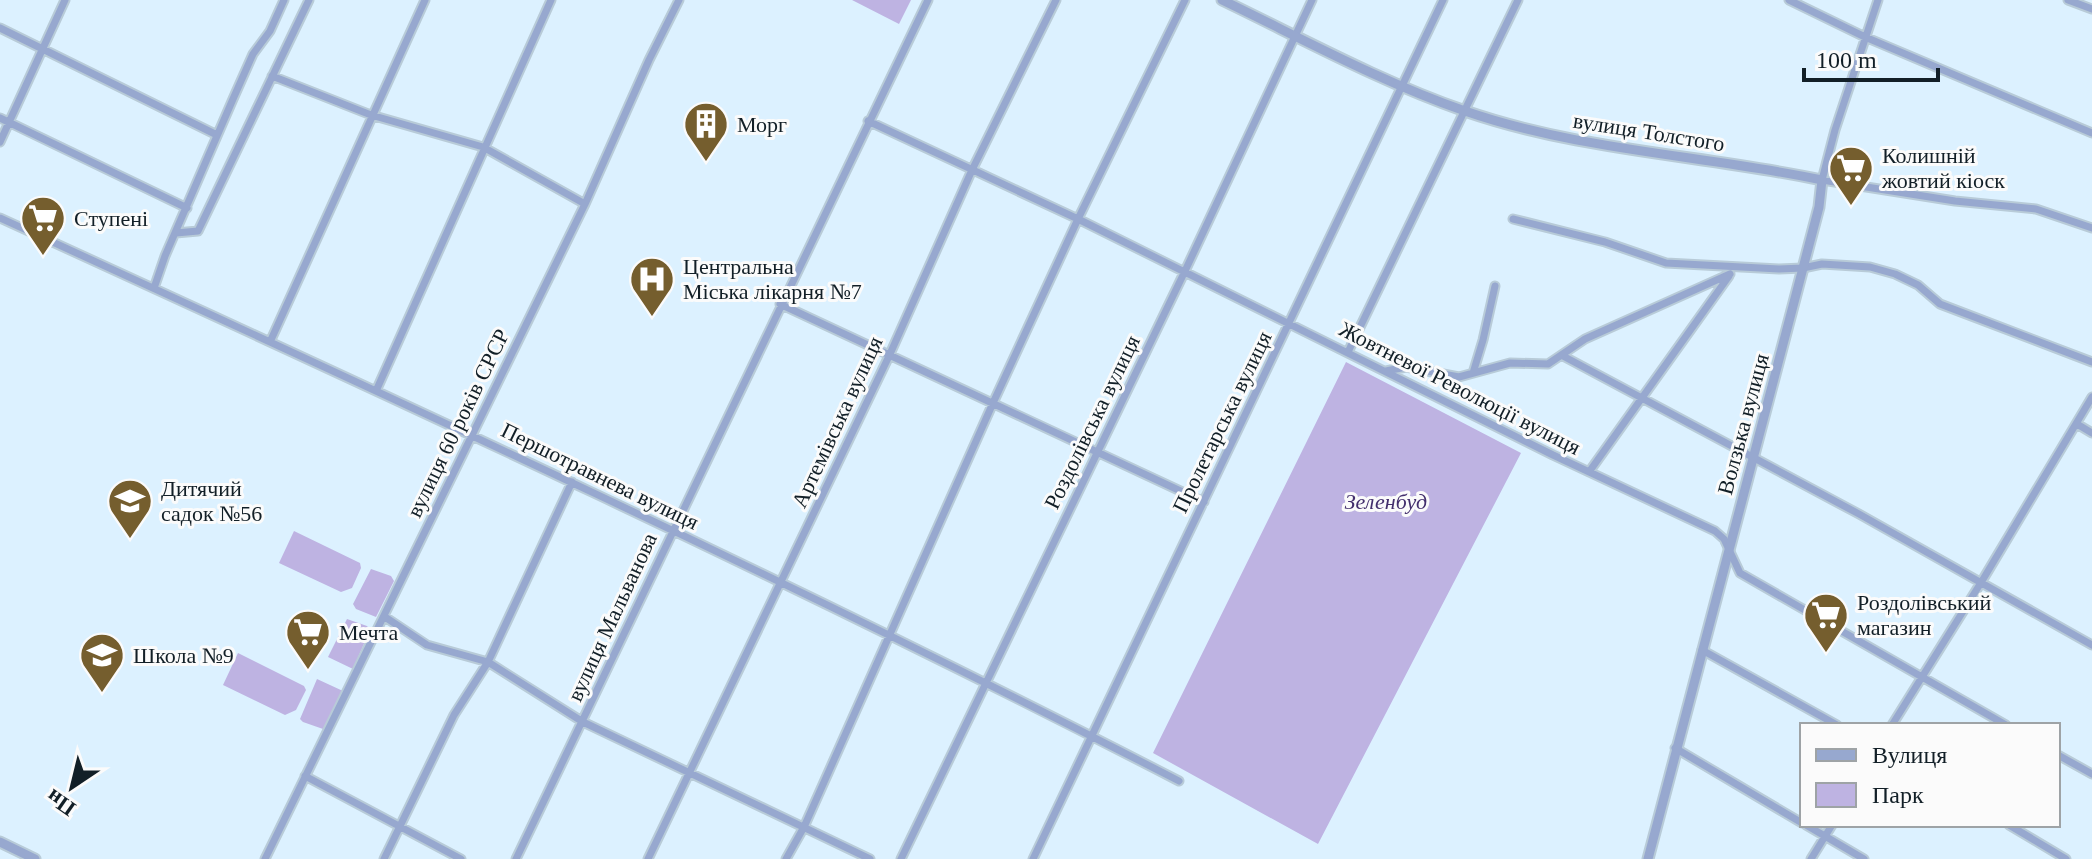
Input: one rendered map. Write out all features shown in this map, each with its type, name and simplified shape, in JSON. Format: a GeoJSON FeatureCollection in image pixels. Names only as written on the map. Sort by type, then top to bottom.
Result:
{"type":"FeatureCollection","features":[{"type":"Feature","properties":{"kind":"street"},"geometry":{"type":"LineString","coordinates":[[0,142],[65,0]]}},
{"type":"Feature","properties":{"kind":"street"},"geometry":{"type":"LineString","coordinates":[[154,288],[253,54],[270,31],[284,0]]}},
{"type":"Feature","properties":{"kind":"street"},"geometry":{"type":"LineString","coordinates":[[176,233],[198,231],[309,0]]}},
{"type":"Feature","properties":{"kind":"street"},"geometry":{"type":"LineString","coordinates":[[270,342],[425,0]]}},
{"type":"Feature","properties":{"kind":"street"},"geometry":{"type":"LineString","coordinates":[[376,391],[551,0]]}},
{"type":"Feature","properties":{"kind":"street","name":"вулиця 60 років СРСР"},"geometry":{"type":"LineString","coordinates":[[265,859],[585,204],[679,0]]}},
{"type":"Feature","properties":{"kind":"street","name":"вулиця Мальванова"},"geometry":{"type":"LineString","coordinates":[[516,859],[928,0]]}},
{"type":"Feature","properties":{"kind":"street","name":"Артемівська вулиця"},"geometry":{"type":"LineString","coordinates":[[648,859],[890,354],[972,170],[1056,0]]}},
{"type":"Feature","properties":{"kind":"street"},"geometry":{"type":"LineString","coordinates":[[786,859],[804,827],[1078,219],[1185,0]]}},
{"type":"Feature","properties":{"kind":"street","name":"вулиця Толстого"},"geometry":{"type":"LineString","coordinates":[[1222,0],[1400,85],[1466,111],[1583,142],[1775,170],[1955,201],[2036,209],[2092,228]]}},
{"type":"Feature","properties":{"kind":"street","name":"Роздолівська вулиця"},"geometry":{"type":"LineString","coordinates":[[901,859],[1185,271],[1312,0]]}},
{"type":"Feature","properties":{"kind":"street","name":"Пролетарська вулиця"},"geometry":{"type":"LineString","coordinates":[[1033,859],[1443,0]]}},
{"type":"Feature","properties":{"kind":"street"},"geometry":{"type":"LineString","coordinates":[[1348,352],[1518,0]]}},
{"type":"Feature","properties":{"kind":"street"},"geometry":{"type":"LineString","coordinates":[[1789,0],[1865,37],[2092,133]]}},
{"type":"Feature","properties":{"kind":"street","name":"Волзька вулиця"},"geometry":{"type":"LineString","coordinates":[[1648,859],[1819,207],[1822,180],[1835,130],[1878,0]]}},
{"type":"Feature","properties":{"kind":"street"},"geometry":{"type":"LineString","coordinates":[[2068,0],[2092,9]]}},
{"type":"Feature","properties":{"kind":"street"},"geometry":{"type":"LineString","coordinates":[[0,28],[217,135]]}},
{"type":"Feature","properties":{"kind":"street"},"geometry":{"type":"LineString","coordinates":[[272,76],[371,115],[483,147],[585,204]]}},
{"type":"Feature","properties":{"kind":"street"},"geometry":{"type":"LineString","coordinates":[[0,118],[187,208]]}},
{"type":"Feature","properties":{"kind":"street","name":"Жовтневої Революції вулиця"},"geometry":{"type":"LineString","coordinates":[[868,121],[1078,219],[1589,472],[1715,531],[1724,539],[1740,573],[2002,723]]}},
{"type":"Feature","properties":{"kind":"street","name":"Першотравнева вулиця"},"geometry":{"type":"LineString","coordinates":[[0,218],[572,482],[781,582],[1179,781]]}},
{"type":"Feature","properties":{"kind":"street"},"geometry":{"type":"LineString","coordinates":[[1513,219],[1605,242],[1666,263],[1733,271],[1803,268],[1822,264],[1870,267],[1918,285],[1940,304],[2092,362]]}},
{"type":"Feature","properties":{"kind":"street"},"geometry":{"type":"LineString","coordinates":[[1386,371],[1406,367],[1459,377],[1510,363],[1548,364],[1585,339],[1733,271]]}},
{"type":"Feature","properties":{"kind":"street"},"geometry":{"type":"LineString","coordinates":[[1589,472],[1733,271]]}},
{"type":"Feature","properties":{"kind":"street"},"geometry":{"type":"LineString","coordinates":[[1473,373],[1495,286]]}},
{"type":"Feature","properties":{"kind":"street"},"geometry":{"type":"LineString","coordinates":[[780,304],[1204,502]]}},
{"type":"Feature","properties":{"kind":"street"},"geometry":{"type":"LineString","coordinates":[[1563,356],[1982,581],[2092,645]]}},
{"type":"Feature","properties":{"kind":"street"},"geometry":{"type":"LineString","coordinates":[[1893,723],[2092,397]]}},
{"type":"Feature","properties":{"kind":"street"},"geometry":{"type":"LineString","coordinates":[[2077,424],[2092,433]]}},
{"type":"Feature","properties":{"kind":"street"},"geometry":{"type":"LineString","coordinates":[[384,859],[454,715],[488,662],[572,482]]}},
{"type":"Feature","properties":{"kind":"street"},"geometry":{"type":"LineString","coordinates":[[385,617],[427,645],[488,662],[583,722],[870,859]]}},
{"type":"Feature","properties":{"kind":"street"},"geometry":{"type":"LineString","coordinates":[[1702,650],[1833,723]]}},
{"type":"Feature","properties":{"kind":"street"},"geometry":{"type":"LineString","coordinates":[[1675,748],[1800,822]]}},
{"type":"Feature","properties":{"kind":"street"},"geometry":{"type":"LineString","coordinates":[[2060,756],[2092,774]]}},
{"type":"Feature","properties":{"kind":"street"},"geometry":{"type":"LineString","coordinates":[[305,776],[461,859]]}},
{"type":"Feature","properties":{"kind":"street"},"geometry":{"type":"LineString","coordinates":[[1809,827],[1864,859]]}},
{"type":"Feature","properties":{"kind":"street"},"geometry":{"type":"LineString","coordinates":[[1811,859],[1831,827]]}},
{"type":"Feature","properties":{"kind":"street"},"geometry":{"type":"LineString","coordinates":[[2012,827],[2066,859]]}},
{"type":"Feature","properties":{"kind":"street"},"geometry":{"type":"LineString","coordinates":[[0,842],[35,859]]}},
{"type":"Feature","properties":{"kind":"green space"},"geometry":{"type":"Polygon","coordinates":[[[852,0],[911,0],[899,24],[852,0]]]}},
{"type":"Feature","properties":{"kind":"green space","name":"Зеленбуд"},"geometry":{"type":"Polygon","coordinates":[[[1346,362],[1521,453],[1318,844],[1153,753],[1346,362]]]}},
{"type":"Feature","properties":{"kind":"green space"},"geometry":{"type":"Polygon","coordinates":[[[294,531],[360,563],[361,568],[352,588],[341,592],[279,563],[294,531]]]}},
{"type":"Feature","properties":{"kind":"green space"},"geometry":{"type":"Polygon","coordinates":[[[371,569],[391,576],[394,581],[376,617],[356,609],[353,604],[371,569]]]}},
{"type":"Feature","properties":{"kind":"green space"},"geometry":{"type":"Polygon","coordinates":[[[347,619],[370,630],[353,669],[328,657],[347,619]]]}},
{"type":"Feature","properties":{"kind":"green space"},"geometry":{"type":"Polygon","coordinates":[[[238,653],[304,686],[306,690],[296,710],[285,715],[223,685],[238,653]]]}},
{"type":"Feature","properties":{"kind":"green space"},"geometry":{"type":"Polygon","coordinates":[[[317,679],[343,691],[323,729],[300,719],[317,679]]]}},
{"type":"Feature","properties":{"kind":"place","name":"Морг"},"geometry":{"type":"Point","coordinates":[706,163]}},
{"type":"Feature","properties":{"kind":"place","name":"Колишній жовтий кіоск"},"geometry":{"type":"Point","coordinates":[1851,207]}},
{"type":"Feature","properties":{"kind":"place","name":"Ступені"},"geometry":{"type":"Point","coordinates":[43,257]}},
{"type":"Feature","properties":{"kind":"place","name":"Центральна Міська лікарня №7"},"geometry":{"type":"Point","coordinates":[652,318]}},
{"type":"Feature","properties":{"kind":"place","name":"Дитячий садок №56"},"geometry":{"type":"Point","coordinates":[130,540]}},
{"type":"Feature","properties":{"kind":"place","name":"Роздолівський магазин"},"geometry":{"type":"Point","coordinates":[1826,654]}},
{"type":"Feature","properties":{"kind":"place","name":"Мечта"},"geometry":{"type":"Point","coordinates":[308,671]}},
{"type":"Feature","properties":{"kind":"place","name":"Школа №9"},"geometry":{"type":"Point","coordinates":[102,694]}}]}
